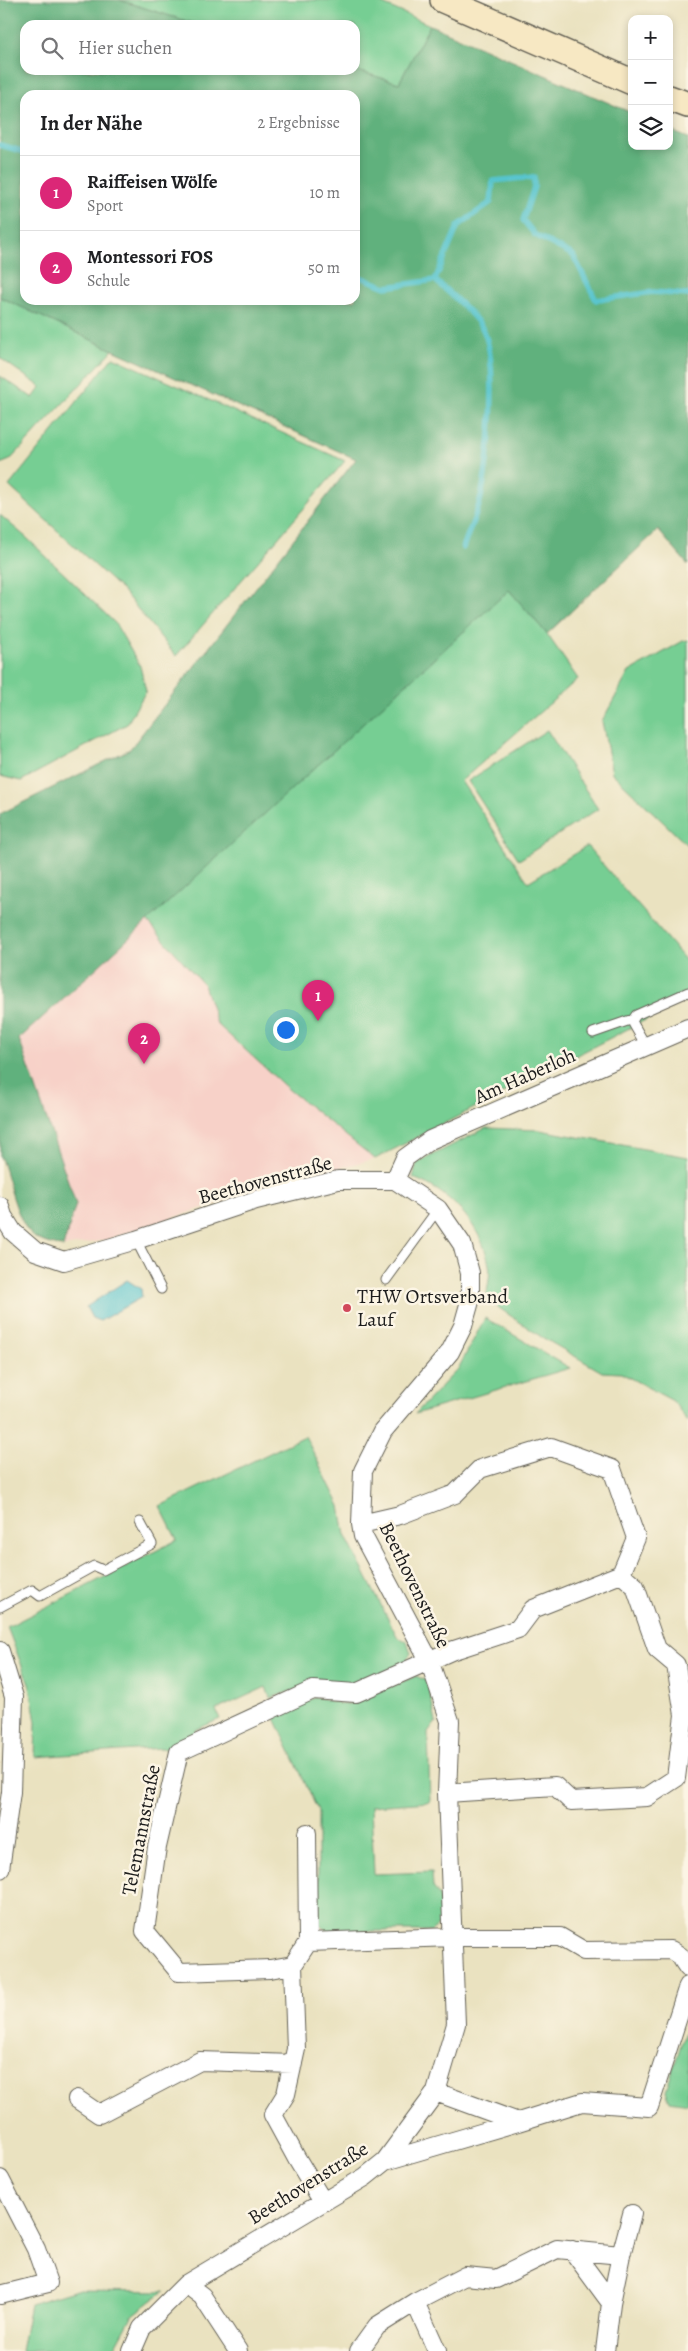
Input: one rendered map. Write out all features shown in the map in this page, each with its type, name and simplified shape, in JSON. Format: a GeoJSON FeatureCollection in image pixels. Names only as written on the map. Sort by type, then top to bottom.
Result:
{"type":"FeatureCollection","features":[{"type":"Feature","properties":{"kind":"main road"},"geometry":{"type":"LineString","coordinates":[[443,0],[628,80]]}},
{"type":"Feature","properties":{"kind":"main road"},"geometry":{"type":"LineString","coordinates":[[673,99],[688,105]]}},
{"type":"Feature","properties":{"kind":"street","name":"Am Haberloh"},"geometry":{"type":"LineString","coordinates":[[395,1180],[405,1158],[430,1140],[688,1028]]}},
{"type":"Feature","properties":{"kind":"street","name":"Beethovenstraße"},"geometry":{"type":"LineString","coordinates":[[0,1206],[3,1216],[13,1232],[28,1245],[35,1251],[64,1261],[136,1240],[256,1200],[338,1180],[395,1180],[438,1209],[462,1244],[470,1273],[470,1301],[463,1326],[450,1352],[383,1431],[363,1471],[361,1524],[363,1536],[430,1660],[450,1721],[446,1794],[456,2024],[436,2092],[385,2161],[365,2177],[186,2284],[142,2328],[132,2351]]}},
{"type":"Feature","properties":{"kind":"street"},"geometry":{"type":"LineString","coordinates":[[361,1524],[400,1515],[456,1494],[480,1469],[552,1447],[612,1469],[636,1538],[621,1574],[533,1609],[518,1629],[430,1660]]}},
{"type":"Feature","properties":{"kind":"street"},"geometry":{"type":"LineString","coordinates":[[446,1794],[554,1786],[572,1801],[647,1797],[676,1778],[684,1715],[676,1665],[657,1649],[635,1586],[621,1574]]}},
{"type":"Feature","properties":{"kind":"street"},"geometry":{"type":"LineString","coordinates":[[0,1651],[14,1697],[11,1792],[0,1869]]}},
{"type":"Feature","properties":{"kind":"street","name":"Telemannstraße"},"geometry":{"type":"LineString","coordinates":[[293,1965],[270,1969],[179,1972],[144,1931],[157,1846],[178,1752],[313,1690],[356,1693],[430,1660]]}},
{"type":"Feature","properties":{"kind":"street"},"geometry":{"type":"LineString","coordinates":[[307,1833],[308,1942],[293,1965],[296,2049],[286,2094],[273,2115],[323,2202]]}},
{"type":"Feature","properties":{"kind":"street"},"geometry":{"type":"LineString","coordinates":[[308,1942],[453,1937],[560,1936],[584,1951],[671,1950],[680,1956],[688,1968]]}},
{"type":"Feature","properties":{"kind":"street"},"geometry":{"type":"LineString","coordinates":[[385,2161],[582,2102],[649,2108],[688,1986]]}},
{"type":"Feature","properties":{"kind":"street"},"geometry":{"type":"LineString","coordinates":[[77,2099],[99,2114],[200,2061],[293,2064]]}},
{"type":"Feature","properties":{"kind":"street"},"geometry":{"type":"LineString","coordinates":[[436,2092],[518,2122]]}},
{"type":"Feature","properties":{"kind":"street"},"geometry":{"type":"LineString","coordinates":[[0,2179],[36,2249],[48,2282],[0,2295]]}},
{"type":"Feature","properties":{"kind":"street"},"geometry":{"type":"LineString","coordinates":[[605,2351],[611,2303],[632,2214]]}},
{"type":"Feature","properties":{"kind":"street"},"geometry":{"type":"LineString","coordinates":[[359,2351],[377,2326],[415,2302],[464,2276],[496,2279],[557,2249],[621,2255]]}},
{"type":"Feature","properties":{"kind":"street"},"geometry":{"type":"LineString","coordinates":[[572,2250],[611,2303]]}},
{"type":"Feature","properties":{"kind":"street"},"geometry":{"type":"LineString","coordinates":[[186,2284],[202,2296],[238,2351]]}},
{"type":"Feature","properties":{"kind":"street"},"geometry":{"type":"LineString","coordinates":[[415,2302],[436,2351]]}},
{"type":"Feature","properties":{"kind":"lane"},"geometry":{"type":"LineString","coordinates":[[593,1033],[633,1019],[638,1013],[688,992]]}},
{"type":"Feature","properties":{"kind":"lane"},"geometry":{"type":"LineString","coordinates":[[633,1019],[634,1025],[646,1046]]}},
{"type":"Feature","properties":{"kind":"lane"},"geometry":{"type":"LineString","coordinates":[[386,1280],[438,1209]]}},
{"type":"Feature","properties":{"kind":"lane"},"geometry":{"type":"LineString","coordinates":[[136,1240],[162,1289]]}},
{"type":"Feature","properties":{"kind":"lane"},"geometry":{"type":"LineString","coordinates":[[0,1607],[32,1590],[40,1596],[94,1566],[103,1570],[152,1544],[140,1522]]}},
{"type":"Feature","properties":{"kind":"shaded area"},"geometry":{"type":"Polygon","coordinates":[[[147,921],[204,985],[217,1024],[288,1089],[375,1159],[278,1183],[106,1240],[63,1247],[76,1204],[19,1039],[147,921]]]}},
{"type":"Feature","properties":{"kind":"green space"},"geometry":{"type":"Polygon","coordinates":[[[0,0],[119,0],[183,20],[20,20],[20,75],[360,75],[360,72],[399,83],[430,25],[628,111],[628,150],[673,150],[673,132],[688,138],[688,565],[658,530],[547,634],[509,590],[19,1039],[76,1204],[63,1247],[37,1239],[24,1225],[19,1214],[0,1156],[0,814],[130,749],[356,459],[0,297],[0,0]]]}},
{"type":"Feature","properties":{"kind":"green space"},"geometry":{"type":"Polygon","coordinates":[[[119,0],[374,0],[430,25],[399,83],[360,72],[360,20],[183,20],[119,0]]]}},
{"type":"Feature","properties":{"kind":"green space"},"geometry":{"type":"Polygon","coordinates":[[[0,297],[113,350],[10,460],[0,464],[0,376],[33,398],[41,387],[0,358],[0,297]]]}},
{"type":"Feature","properties":{"kind":"green space"},"geometry":{"type":"Polygon","coordinates":[[[113,357],[345,461],[176,656],[123,591],[9,486],[113,357]]]}},
{"type":"Feature","properties":{"kind":"green space"},"geometry":{"type":"Polygon","coordinates":[[[0,515],[28,539],[115,623],[140,666],[146,691],[127,724],[21,781],[0,776],[0,515]]]}},
{"type":"Feature","properties":{"kind":"green space"},"geometry":{"type":"Polygon","coordinates":[[[509,590],[547,634],[578,679],[461,781],[528,882],[587,846],[688,963],[688,998],[375,1159],[288,1089],[217,1024],[204,985],[147,921],[509,590]]]}},
{"type":"Feature","properties":{"kind":"green space"},"geometry":{"type":"Polygon","coordinates":[[[688,640],[688,846],[612,773],[602,721],[629,672],[683,641],[688,640]]]}},
{"type":"Feature","properties":{"kind":"green space"},"geometry":{"type":"Polygon","coordinates":[[[547,730],[598,809],[519,860],[468,781],[547,730]]]}},
{"type":"Feature","properties":{"kind":"green space"},"geometry":{"type":"Polygon","coordinates":[[[486,1128],[540,1130],[688,1157],[688,1422],[673,1401],[621,1373],[602,1372],[540,1336],[486,1299],[489,1265],[485,1251],[472,1224],[440,1192],[413,1178],[417,1163],[486,1128]]]}},
{"type":"Feature","properties":{"kind":"green space"},"geometry":{"type":"Polygon","coordinates":[[[485,1318],[570,1368],[415,1414],[458,1369],[485,1318]]]}},
{"type":"Feature","properties":{"kind":"green space"},"geometry":{"type":"Polygon","coordinates":[[[305,1436],[340,1506],[345,1535],[398,1638],[407,1641],[411,1653],[406,1661],[355,1686],[322,1681],[270,1698],[266,1687],[216,1710],[220,1719],[195,1730],[199,1736],[177,1747],[35,1757],[36,1722],[30,1687],[7,1627],[177,1540],[160,1506],[305,1436]]]}},
{"type":"Feature","properties":{"kind":"green space"},"geometry":{"type":"Polygon","coordinates":[[[416,1676],[427,1681],[436,1722],[428,1733],[430,1802],[371,1806],[374,1874],[432,1872],[433,1887],[440,1897],[441,1923],[431,1931],[327,1931],[318,1924],[318,1811],[274,1716],[316,1697],[346,1705],[416,1676]]]}},
{"type":"Feature","properties":{"kind":"green space"},"geometry":{"type":"Polygon","coordinates":[[[687,2026],[688,2104],[670,2101],[666,2091],[687,2026]]]}},
{"type":"Feature","properties":{"kind":"green space"},"geometry":{"type":"Polygon","coordinates":[[[77,2290],[164,2291],[132,2316],[113,2351],[21,2351],[30,2304],[77,2290]]]}},
{"type":"Feature","properties":{"kind":"water"},"geometry":{"type":"Polygon","coordinates":[[[127,1280],[141,1289],[142,1297],[100,1321],[92,1318],[86,1307],[127,1280]]]}},
{"type":"Feature","properties":{"kind":"waterway"},"geometry":{"type":"LineString","coordinates":[[0,145],[20,151]]}},
{"type":"Feature","properties":{"kind":"waterway"},"geometry":{"type":"LineString","coordinates":[[360,277],[386,287],[435,280],[458,226],[491,202],[493,181],[534,177],[534,187],[523,220],[535,235],[573,255],[596,300],[653,292],[688,295]]}},
{"type":"Feature","properties":{"kind":"waterway"},"geometry":{"type":"LineString","coordinates":[[435,280],[481,326],[487,341],[491,361],[490,438],[487,463],[480,501],[463,548]]}},
{"type":"Feature","properties":{"kind":"place","name":"Raiffeisen Wölfe"},"geometry":{"type":"Point","coordinates":[318,1021]}},
{"type":"Feature","properties":{"kind":"place","name":"Montessori FOS"},"geometry":{"type":"Point","coordinates":[144,1064]}},
{"type":"Feature","properties":{"kind":"place","name":"THW Ortsverband Lauf"},"geometry":{"type":"Point","coordinates":[347,1308]}}]}
